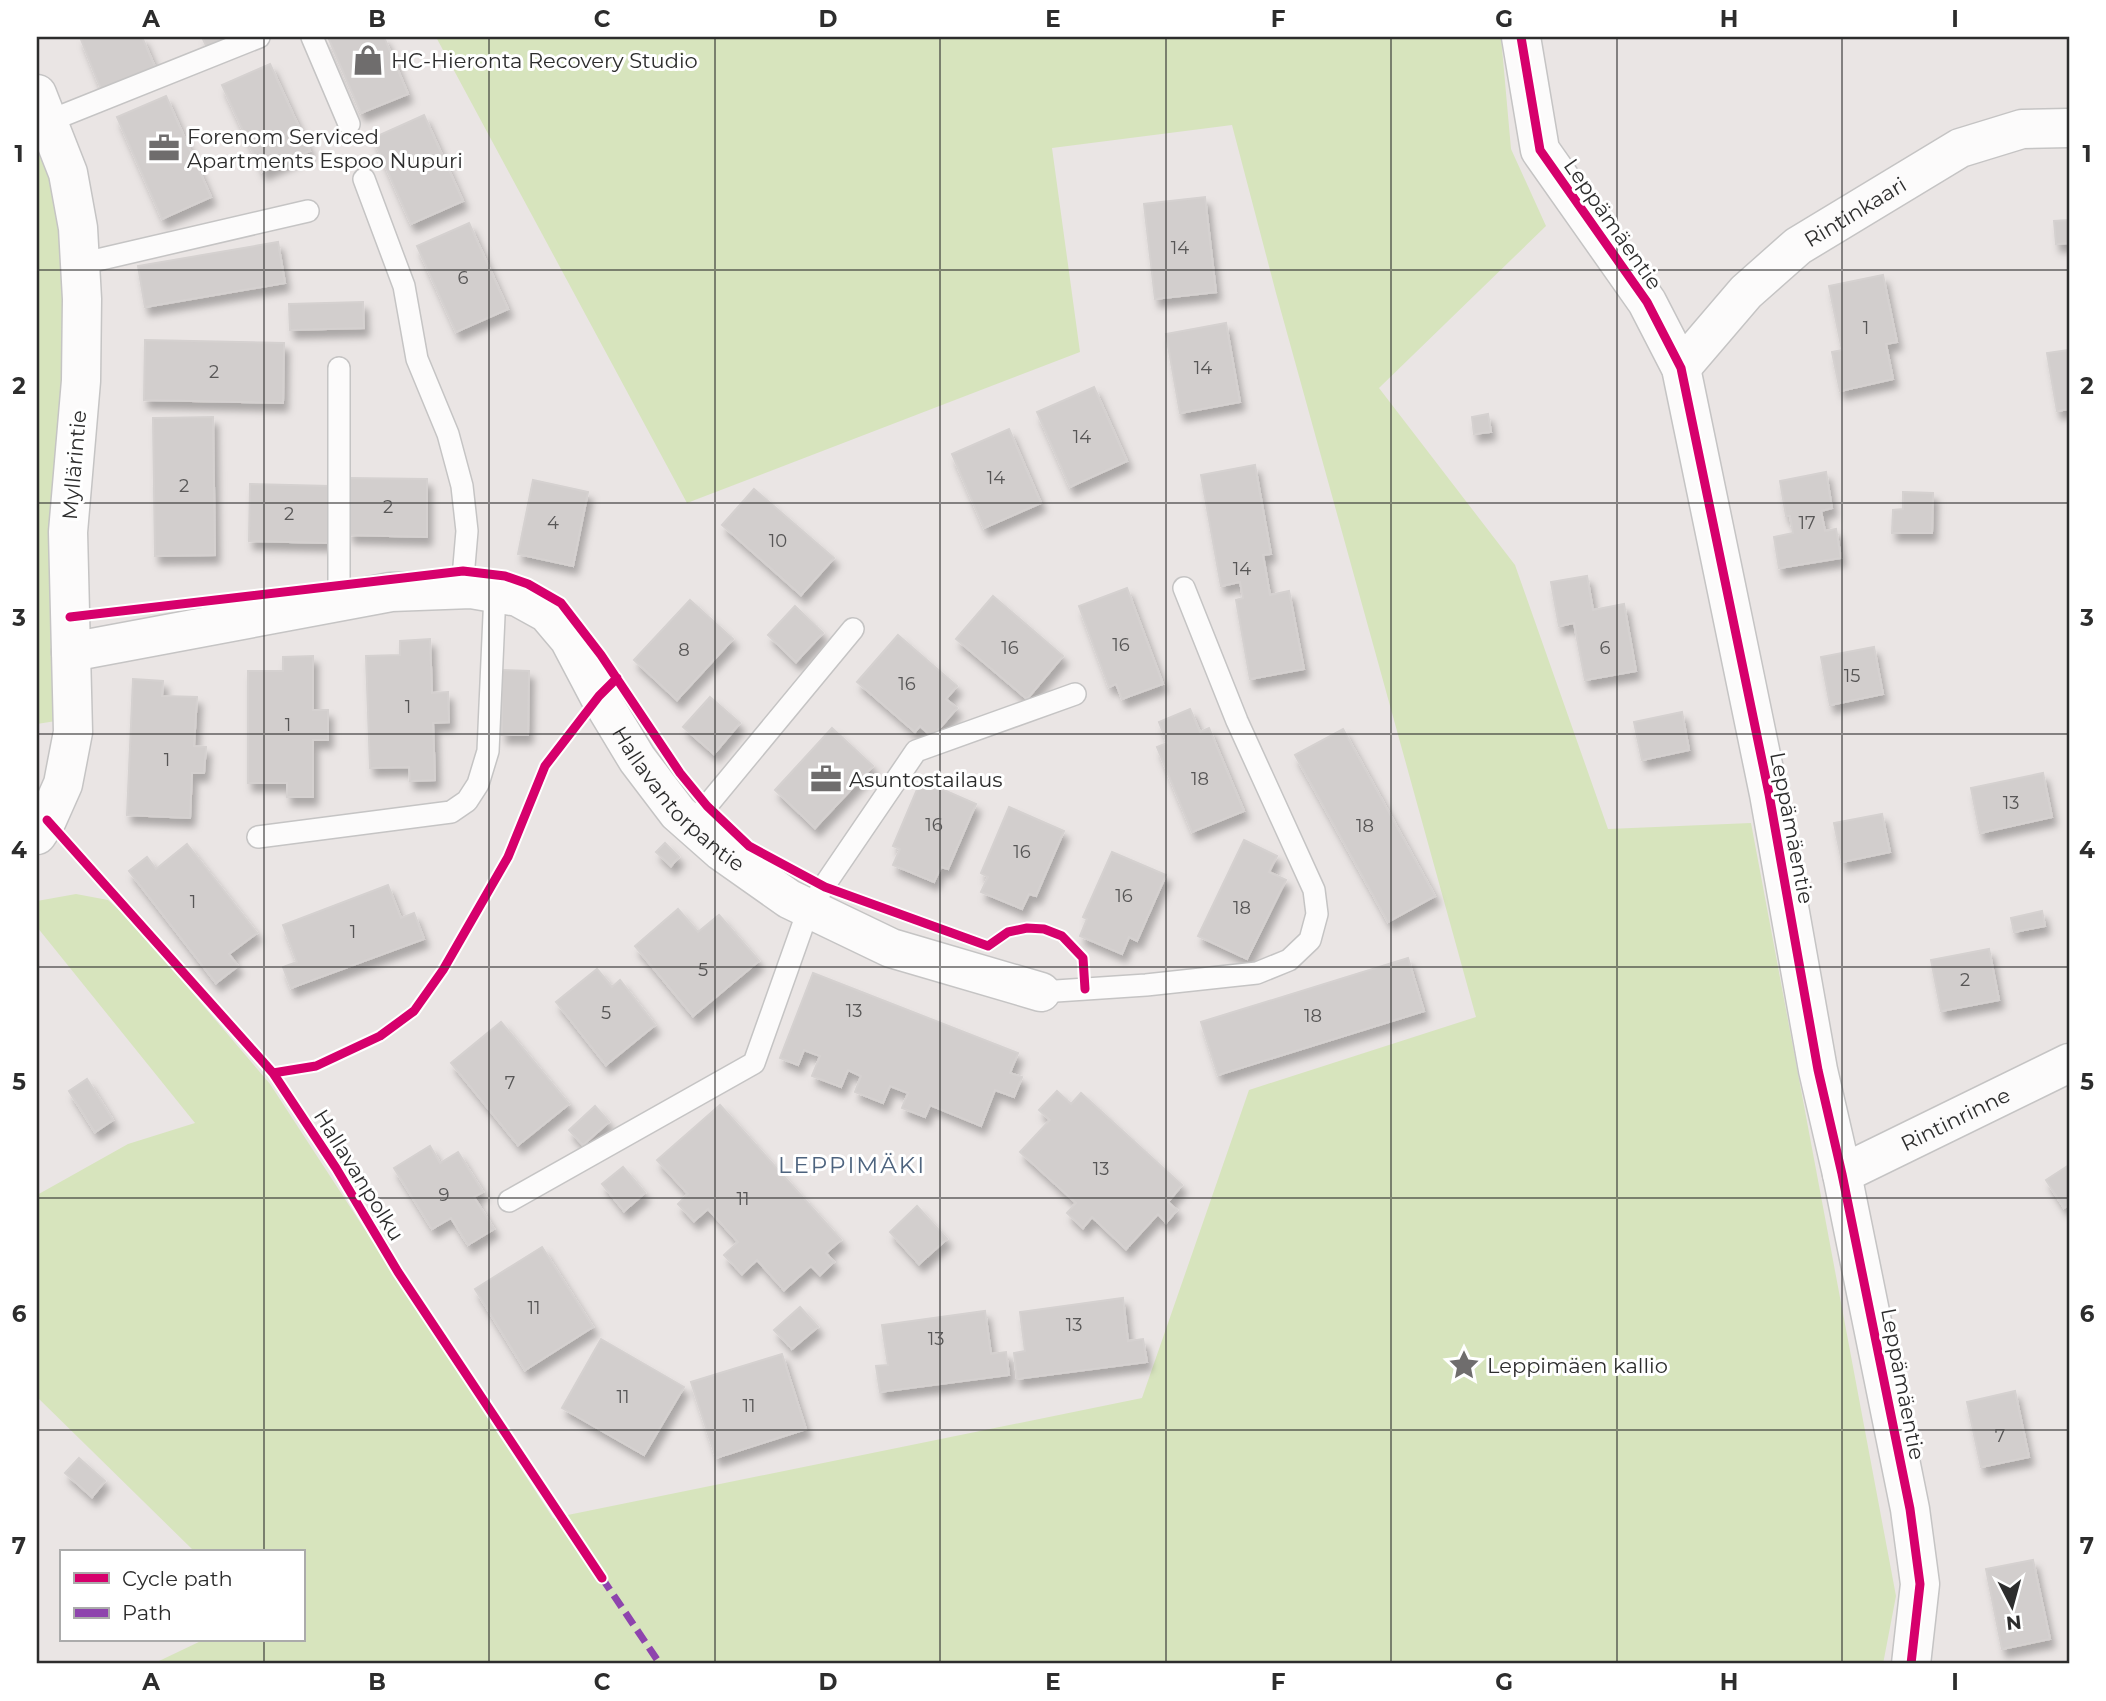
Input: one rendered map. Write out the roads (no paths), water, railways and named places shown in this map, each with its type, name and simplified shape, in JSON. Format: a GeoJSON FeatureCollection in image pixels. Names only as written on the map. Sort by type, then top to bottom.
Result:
{"type":"FeatureCollection","features":[{"type":"Feature","properties":{"kind":"street","name":"Leppämäentie"},"geometry":{"type":"LineString","coordinates":[[1521,37],[1540,150],[1647,302],[1681,369],[1769,794],[1818,1070],[1842,1174],[1910,1509],[1920,1584],[1912,1664]]}},
{"type":"Feature","properties":{"kind":"street","name":"Myllärintie"},"geometry":{"type":"LineString","coordinates":[[37,835],[47,820],[63,783],[73,732],[68,532],[81,381],[78,228],[68,173],[43,108]]}},
{"type":"Feature","properties":{"kind":"street","name":"Rintinkaari"},"geometry":{"type":"LineString","coordinates":[[1681,369],[1746,292],[1798,246],[1960,148],[2022,129],[2069,128]]}},
{"type":"Feature","properties":{"kind":"street","name":"Hallavantorpantie"},"geometry":{"type":"LineString","coordinates":[[71,652],[391,592],[479,591],[518,597],[547,613],[569,639],[637,759],[678,813],[721,850],[789,899],[891,948],[1041,992]]}},
{"type":"Feature","properties":{"kind":"street","name":"Rintinrinne"},"geometry":{"type":"LineString","coordinates":[[1842,1174],[2069,1063]]}},
{"type":"Feature","properties":{"kind":"lane"},"geometry":{"type":"LineString","coordinates":[[43,108],[259,37]]}},
{"type":"Feature","properties":{"kind":"lane"},"geometry":{"type":"LineString","coordinates":[[312,37],[349,124]]}},
{"type":"Feature","properties":{"kind":"lane"},"geometry":{"type":"LineString","coordinates":[[258,837],[451,812],[467,801],[478,783],[488,751],[479,591],[467,531],[462,486],[448,434],[417,359],[404,286],[364,178]]}},
{"type":"Feature","properties":{"kind":"lane"},"geometry":{"type":"LineString","coordinates":[[80,264],[308,211]]}},
{"type":"Feature","properties":{"kind":"lane"},"geometry":{"type":"LineString","coordinates":[[339,368],[339,601]]}},
{"type":"Feature","properties":{"kind":"lane"},"geometry":{"type":"LineString","coordinates":[[1041,992],[1146,985],[1257,973],[1289,960],[1310,940],[1317,914],[1314,890],[1237,721],[1184,588]]}},
{"type":"Feature","properties":{"kind":"lane"},"geometry":{"type":"LineString","coordinates":[[691,825],[853,629]]}},
{"type":"Feature","properties":{"kind":"lane"},"geometry":{"type":"LineString","coordinates":[[509,1200],[754,1063],[810,908],[916,751],[1075,694]]}},
{"type":"Feature","properties":{"kind":"place","name":"HC-Hieronta Recovery Studio"},"geometry":{"type":"Point","coordinates":[368,60]}},
{"type":"Feature","properties":{"kind":"place","name":"Forenom Serviced Apartments Espoo Nupuri"},"geometry":{"type":"Point","coordinates":[164,148]}},
{"type":"Feature","properties":{"kind":"place","name":"Asuntostailaus"},"geometry":{"type":"Point","coordinates":[826,779]}},
{"type":"Feature","properties":{"kind":"place","name":"Leppimäen kallio"},"geometry":{"type":"Point","coordinates":[1464,1365]}},
{"type":"Feature","properties":{"kind":"district","name":"LEPPIMÄKI"},"geometry":{"type":"Point","coordinates":[852,1165]}}]}
